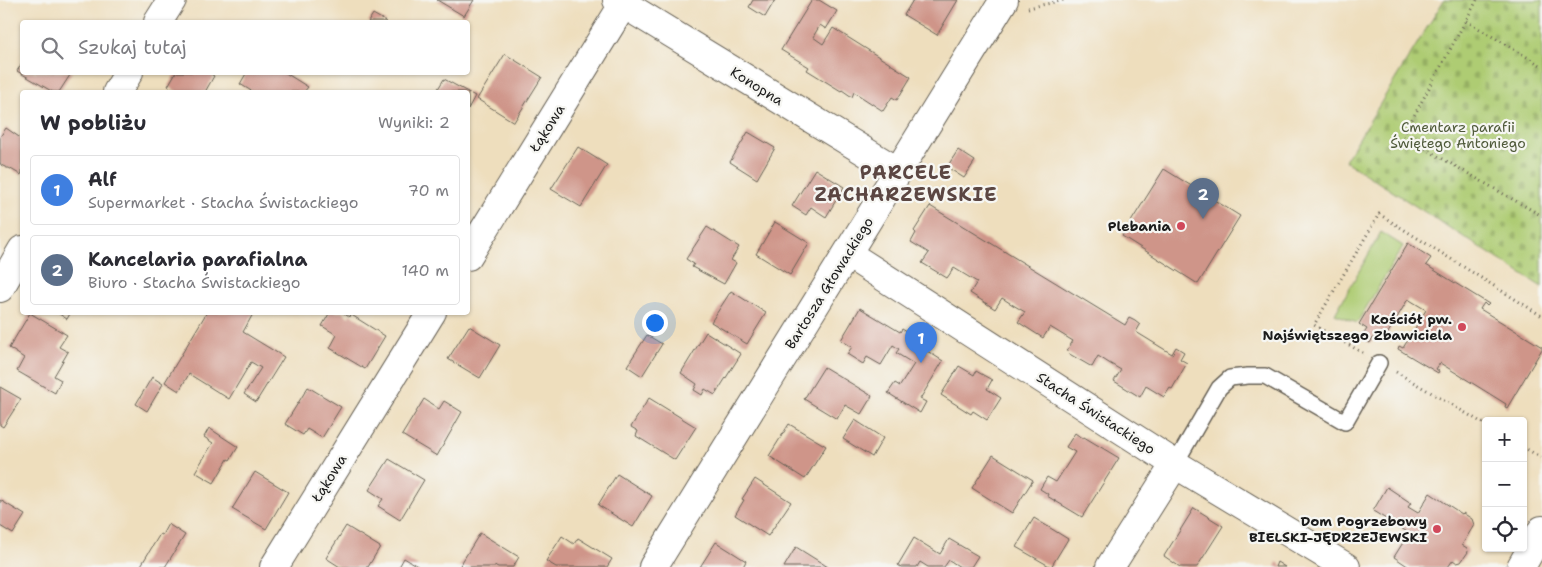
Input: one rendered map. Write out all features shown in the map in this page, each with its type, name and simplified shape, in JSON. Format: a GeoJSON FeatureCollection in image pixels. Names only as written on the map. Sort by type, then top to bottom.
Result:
{"type":"FeatureCollection","features":[{"type":"Feature","properties":{"kind":"street"},"geometry":{"type":"LineString","coordinates":[[159,20],[172,0]]}},
{"type":"Feature","properties":{"kind":"street","name":"Bartosza Głowackiego"},"geometry":{"type":"LineString","coordinates":[[653,567],[1004,0]]}},
{"type":"Feature","properties":{"kind":"street","name":"Konopna"},"geometry":{"type":"LineString","coordinates":[[622,1],[897,171]]}},
{"type":"Feature","properties":{"kind":"street","name":"Łąkowa"},"geometry":{"type":"LineString","coordinates":[[470,253],[622,1]]}},
{"type":"Feature","properties":{"kind":"street"},"geometry":{"type":"LineString","coordinates":[[118,90],[126,75]]}},
{"type":"Feature","properties":{"kind":"street"},"geometry":{"type":"LineString","coordinates":[[0,288],[20,253]]}},
{"type":"Feature","properties":{"kind":"street","name":"Stacha Świstackiego"},"geometry":{"type":"LineString","coordinates":[[848,254],[1175,464],[1346,567]]}},
{"type":"Feature","properties":{"kind":"street","name":"Łąkowa"},"geometry":{"type":"LineString","coordinates":[[274,567],[430,315]]}},
{"type":"Feature","properties":{"kind":"street"},"geometry":{"type":"LineString","coordinates":[[1110,567],[1175,464]]}},
{"type":"Feature","properties":{"kind":"street"},"geometry":{"type":"LineString","coordinates":[[1522,567],[1542,530]]}},
{"type":"Feature","properties":{"kind":"lane"},"geometry":{"type":"LineString","coordinates":[[1175,464],[1219,388],[1230,378],[1265,376],[1345,422],[1379,362]]}},
{"type":"Feature","properties":{"kind":"path"},"geometry":{"type":"LineString","coordinates":[[1477,0],[1403,136],[1542,216]]}},
{"type":"Feature","properties":{"kind":"path"},"geometry":{"type":"LineString","coordinates":[[1466,21],[1542,66]]}},
{"type":"Feature","properties":{"kind":"path"},"geometry":{"type":"LineString","coordinates":[[1482,423],[1314,325],[1379,214],[1542,316]]}},
{"type":"Feature","properties":{"kind":"path"},"geometry":{"type":"LineString","coordinates":[[1527,449],[1542,458]]}},
{"type":"Feature","properties":{"kind":"green space","name":"Cmentarz parafii Świętego Antoniego"},"geometry":{"type":"Polygon","coordinates":[[[1444,0],[1542,0],[1542,287],[1345,161],[1444,0]]]}},
{"type":"Feature","properties":{"kind":"green space"},"geometry":{"type":"Polygon","coordinates":[[[1381,232],[1403,246],[1357,323],[1335,314],[1381,232]]]}},
{"type":"Feature","properties":{"kind":"building"},"geometry":{"type":"Polygon","coordinates":[[[437,0],[474,0],[464,16],[437,0]]]}},
{"type":"Feature","properties":{"kind":"building"},"geometry":{"type":"Polygon","coordinates":[[[753,0],[775,0],[765,17],[749,7],[753,0]]]}},
{"type":"Feature","properties":{"kind":"building"},"geometry":{"type":"Polygon","coordinates":[[[812,0],[819,0],[837,11],[826,29],[820,25],[813,37],[823,44],[833,28],[911,77],[897,100],[892,97],[883,111],[854,92],[852,97],[841,91],[807,70],[809,67],[781,50],[812,0]]]}},
{"type":"Feature","properties":{"kind":"building"},"geometry":{"type":"Polygon","coordinates":[[[913,0],[958,0],[937,35],[904,15],[913,0]]]}},
{"type":"Feature","properties":{"kind":"building"},"geometry":{"type":"Polygon","coordinates":[[[373,14],[384,20],[369,20],[373,14]]]}},
{"type":"Feature","properties":{"kind":"building"},"geometry":{"type":"Polygon","coordinates":[[[505,54],[542,77],[514,122],[477,99],[505,54]]]}},
{"type":"Feature","properties":{"kind":"building"},"geometry":{"type":"Polygon","coordinates":[[[24,75],[70,75],[60,90],[50,90],[24,75]]]}},
{"type":"Feature","properties":{"kind":"building"},"geometry":{"type":"Polygon","coordinates":[[[174,75],[214,76],[206,90],[175,90],[168,86],[174,75]]]}},
{"type":"Feature","properties":{"kind":"building"},"geometry":{"type":"Polygon","coordinates":[[[245,75],[289,75],[308,87],[306,90],[250,90],[240,84],[245,75]]]}},
{"type":"Feature","properties":{"kind":"building"},"geometry":{"type":"Polygon","coordinates":[[[444,79],[464,90],[437,90],[444,79]]]}},
{"type":"Feature","properties":{"kind":"building"},"geometry":{"type":"Polygon","coordinates":[[[470,93],[475,96],[470,105],[470,93]]]}},
{"type":"Feature","properties":{"kind":"building"},"geometry":{"type":"Polygon","coordinates":[[[6,128],[20,138],[20,174],[1,165],[0,137],[6,128]]]}},
{"type":"Feature","properties":{"kind":"building"},"geometry":{"type":"Polygon","coordinates":[[[748,132],[775,148],[757,179],[730,162],[748,132]]]}},
{"type":"Feature","properties":{"kind":"building"},"geometry":{"type":"Polygon","coordinates":[[[578,147],[607,165],[581,207],[551,189],[578,147]]]}},
{"type":"Feature","properties":{"kind":"building"},"geometry":{"type":"Polygon","coordinates":[[[958,150],[975,161],[964,178],[947,167],[958,150]]]}},
{"type":"Feature","properties":{"kind":"building"},"geometry":{"type":"Polygon","coordinates":[[[815,169],[844,187],[826,217],[811,207],[806,215],[792,206],[815,169]]]}},
{"type":"Feature","properties":{"kind":"building","name":"Plebania"},"geometry":{"type":"Polygon","coordinates":[[[1164,169],[1240,216],[1198,284],[1122,236],[1164,169]]]}},
{"type":"Feature","properties":{"kind":"building"},"geometry":{"type":"Polygon","coordinates":[[[930,206],[1125,325],[1129,318],[1135,321],[1140,325],[1136,332],[1172,354],[1176,347],[1184,352],[1180,359],[1187,363],[1172,389],[1170,388],[1164,397],[1146,386],[1140,397],[1114,381],[1121,370],[1098,356],[1092,367],[1066,352],[1073,341],[1050,327],[1043,338],[1018,322],[1025,312],[1002,298],[995,309],[970,293],[977,282],[954,268],[947,278],[922,263],[929,253],[911,242],[916,233],[914,231],[930,206]]]}},
{"type":"Feature","properties":{"kind":"building"},"geometry":{"type":"Polygon","coordinates":[[[775,222],[809,243],[790,275],[756,254],[775,222]]]}},
{"type":"Feature","properties":{"kind":"building"},"geometry":{"type":"Polygon","coordinates":[[[707,227],[739,247],[731,260],[736,263],[724,284],[692,267],[694,264],[686,259],[707,227]]]}},
{"type":"Feature","properties":{"kind":"building","name":"Kościół pw. Najświętszego Zbawiciela"},"geometry":{"type":"Polygon","coordinates":[[[1408,243],[1431,258],[1426,265],[1489,304],[1487,306],[1484,303],[1480,309],[1542,347],[1507,408],[1505,407],[1506,404],[1440,363],[1436,369],[1439,371],[1438,373],[1398,349],[1399,346],[1403,348],[1426,310],[1408,299],[1385,338],[1388,340],[1387,342],[1375,335],[1370,343],[1361,338],[1367,329],[1359,324],[1408,243]]]}},
{"type":"Feature","properties":{"kind":"building"},"geometry":{"type":"Polygon","coordinates":[[[731,291],[766,313],[747,344],[711,322],[731,291]]]}},
{"type":"Feature","properties":{"kind":"building"},"geometry":{"type":"Polygon","coordinates":[[[860,308],[900,332],[902,329],[927,344],[924,349],[943,361],[920,399],[926,402],[920,413],[888,393],[895,383],[900,386],[914,364],[896,353],[899,349],[893,345],[881,365],[867,357],[863,364],[847,354],[852,347],[841,340],[860,308]]]}},
{"type":"Feature","properties":{"kind":"building"},"geometry":{"type":"Polygon","coordinates":[[[29,315],[33,315],[67,335],[59,347],[68,352],[54,376],[61,380],[55,393],[17,371],[24,358],[9,348],[29,315]]]}},
{"type":"Feature","properties":{"kind":"building"},"geometry":{"type":"Polygon","coordinates":[[[61,315],[69,315],[67,319],[61,315]]]}},
{"type":"Feature","properties":{"kind":"building"},"geometry":{"type":"Polygon","coordinates":[[[205,315],[252,315],[243,332],[284,357],[256,402],[244,394],[261,368],[251,362],[229,399],[189,374],[179,391],[165,382],[205,315]]]}},
{"type":"Feature","properties":{"kind":"building"},"geometry":{"type":"Polygon","coordinates":[[[328,315],[346,315],[349,317],[352,315],[385,336],[365,369],[330,348],[337,335],[322,326],[328,315]]]}},
{"type":"Feature","properties":{"kind":"building"},"geometry":{"type":"Polygon","coordinates":[[[469,326],[500,345],[480,378],[448,359],[469,326]]]}},
{"type":"Feature","properties":{"kind":"building"},"geometry":{"type":"Polygon","coordinates":[[[706,332],[741,354],[715,395],[705,389],[702,395],[694,390],[697,384],[681,373],[706,332]]]}},
{"type":"Feature","properties":{"kind":"building"},"geometry":{"type":"Polygon","coordinates":[[[647,335],[662,344],[642,376],[627,366],[647,335]]]}},
{"type":"Feature","properties":{"kind":"building"},"geometry":{"type":"Polygon","coordinates":[[[959,366],[974,375],[976,371],[992,380],[987,389],[1001,398],[987,420],[973,411],[971,414],[941,395],[959,366]]]}},
{"type":"Feature","properties":{"kind":"building"},"geometry":{"type":"Polygon","coordinates":[[[824,367],[872,396],[861,414],[845,405],[837,419],[804,399],[824,367]]]}},
{"type":"Feature","properties":{"kind":"building"},"geometry":{"type":"Polygon","coordinates":[[[152,377],[163,384],[147,411],[136,404],[152,377]]]}},
{"type":"Feature","properties":{"kind":"building"},"geometry":{"type":"Polygon","coordinates":[[[0,387],[21,399],[3,427],[0,425],[0,387]]]}},
{"type":"Feature","properties":{"kind":"building"},"geometry":{"type":"Polygon","coordinates":[[[308,387],[341,407],[322,438],[307,429],[303,435],[285,424],[308,387]]]}},
{"type":"Feature","properties":{"kind":"building"},"geometry":{"type":"Polygon","coordinates":[[[649,398],[696,427],[675,460],[636,436],[638,431],[631,427],[649,398]]]}},
{"type":"Feature","properties":{"kind":"building"},"geometry":{"type":"Polygon","coordinates":[[[424,399],[439,409],[444,401],[462,412],[437,456],[402,435],[424,399]]]}},
{"type":"Feature","properties":{"kind":"building"},"geometry":{"type":"Polygon","coordinates":[[[855,420],[883,438],[872,457],[843,439],[855,420]]]}},
{"type":"Feature","properties":{"kind":"building"},"geometry":{"type":"Polygon","coordinates":[[[789,424],[826,446],[805,479],[769,456],[789,424]]]}},
{"type":"Feature","properties":{"kind":"building"},"geometry":{"type":"Polygon","coordinates":[[[209,428],[238,447],[230,460],[228,459],[214,483],[195,472],[213,443],[204,437],[209,428]]]}},
{"type":"Feature","properties":{"kind":"building"},"geometry":{"type":"Polygon","coordinates":[[[1075,433],[1119,458],[1082,517],[1047,496],[1048,494],[1040,489],[1047,477],[1056,482],[1075,452],[1066,447],[1075,433]]]}},
{"type":"Feature","properties":{"kind":"building"},"geometry":{"type":"Polygon","coordinates":[[[993,455],[1033,480],[1012,513],[972,488],[993,455]]]}},
{"type":"Feature","properties":{"kind":"building"},"geometry":{"type":"Polygon","coordinates":[[[389,459],[424,480],[400,520],[378,506],[383,499],[369,490],[389,459]]]}},
{"type":"Feature","properties":{"kind":"building"},"geometry":{"type":"Polygon","coordinates":[[[255,472],[288,492],[266,529],[232,509],[255,472]]]}},
{"type":"Feature","properties":{"kind":"building"},"geometry":{"type":"Polygon","coordinates":[[[617,474],[652,496],[633,527],[598,505],[617,474]]]}},
{"type":"Feature","properties":{"kind":"building"},"geometry":{"type":"Polygon","coordinates":[[[755,479],[791,502],[768,536],[735,515],[744,500],[742,499],[755,479]]]}},
{"type":"Feature","properties":{"kind":"building","name":"Dom Pogrzebowy BIELSKI-JĘDRZEJEWSKI"},"geometry":{"type":"Polygon","coordinates":[[[1387,487],[1411,503],[1408,507],[1418,513],[1430,493],[1472,519],[1474,525],[1462,545],[1467,548],[1468,552],[1461,562],[1457,563],[1453,560],[1448,567],[1409,567],[1394,557],[1409,533],[1373,511],[1387,487]]]}},
{"type":"Feature","properties":{"kind":"building"},"geometry":{"type":"Polygon","coordinates":[[[0,500],[25,515],[13,534],[0,526],[0,500]]]}},
{"type":"Feature","properties":{"kind":"building"},"geometry":{"type":"Polygon","coordinates":[[[1194,508],[1223,526],[1197,567],[1180,567],[1164,556],[1194,508]]]}},
{"type":"Feature","properties":{"kind":"building"},"geometry":{"type":"Polygon","coordinates":[[[1034,518],[1068,539],[1051,567],[1016,547],[1034,518]]]}},
{"type":"Feature","properties":{"kind":"building"},"geometry":{"type":"Polygon","coordinates":[[[168,524],[185,535],[165,567],[140,567],[160,534],[162,535],[168,524]]]}},
{"type":"Feature","properties":{"kind":"building"},"geometry":{"type":"Polygon","coordinates":[[[346,526],[380,547],[368,567],[340,567],[326,558],[346,526]]]}},
{"type":"Feature","properties":{"kind":"building"},"geometry":{"type":"Polygon","coordinates":[[[480,533],[519,557],[513,567],[459,567],[480,533]]]}},
{"type":"Feature","properties":{"kind":"building"},"geometry":{"type":"Polygon","coordinates":[[[562,536],[574,544],[578,538],[612,559],[607,567],[556,567],[546,561],[562,536]]]}},
{"type":"Feature","properties":{"kind":"building"},"geometry":{"type":"Polygon","coordinates":[[[914,538],[940,554],[949,539],[978,556],[971,567],[960,567],[949,560],[944,567],[928,567],[920,562],[917,567],[901,567],[898,565],[914,538]]]}},
{"type":"Feature","properties":{"kind":"building"},"geometry":{"type":"Polygon","coordinates":[[[716,542],[746,561],[743,567],[700,567],[716,542]]]}},
{"type":"Feature","properties":{"kind":"building"},"geometry":{"type":"Polygon","coordinates":[[[796,547],[828,567],[784,567],[796,547]]]}},
{"type":"Feature","properties":{"kind":"building"},"geometry":{"type":"Polygon","coordinates":[[[404,558],[419,567],[399,567],[404,558]]]}},
{"type":"Feature","properties":{"kind":"building"},"geometry":{"type":"Polygon","coordinates":[[[1277,562],[1285,567],[1275,567],[1277,562]]]}},
{"type":"Feature","properties":{"kind":"place","name":"Kancelaria parafialna"},"geometry":{"type":"Point","coordinates":[1203,219]}},
{"type":"Feature","properties":{"kind":"place","name":"Plebania"},"geometry":{"type":"Point","coordinates":[1181,226]}},
{"type":"Feature","properties":{"kind":"place","name":"Kościół pw. Najświętszego Zbawiciela"},"geometry":{"type":"Point","coordinates":[1462,327]}},
{"type":"Feature","properties":{"kind":"place","name":"Alf"},"geometry":{"type":"Point","coordinates":[921,363]}},
{"type":"Feature","properties":{"kind":"place","name":"Dom Pogrzebowy BIELSKI-JĘDRZEJEWSKI"},"geometry":{"type":"Point","coordinates":[1437,529]}},
{"type":"Feature","properties":{"kind":"district","name":"PARCELE ZACHARZEWSKIE"},"geometry":{"type":"Point","coordinates":[906,183]}}]}
